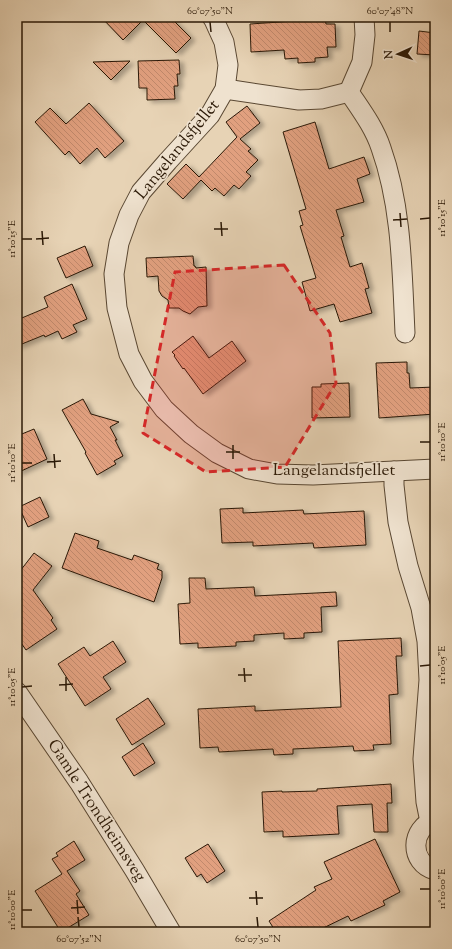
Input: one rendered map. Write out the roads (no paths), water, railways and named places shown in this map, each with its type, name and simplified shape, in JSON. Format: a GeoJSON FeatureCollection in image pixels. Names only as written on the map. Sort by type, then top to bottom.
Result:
{"type":"FeatureCollection","features":[{"type":"Feature","properties":{"kind":"street","name":"Langelandsfjellet"},"geometry":{"type":"LineString","coordinates":[[212,17],[224,42],[228,65],[225,89],[210,115],[142,192],[129,215],[119,243],[114,274],[117,308],[129,354],[143,381],[164,409],[191,434],[218,453],[249,469],[277,474],[314,475],[435,469]]}},
{"type":"Feature","properties":{"kind":"street"},"geometry":{"type":"LineString","coordinates":[[364,17],[365,35],[362,62],[349,92],[371,125],[381,147],[391,182],[400,238],[405,333]]}},
{"type":"Feature","properties":{"kind":"street","name":"Langelandsfjellet"},"geometry":{"type":"LineString","coordinates":[[225,89],[299,100],[321,99],[349,92]]}},
{"type":"Feature","properties":{"kind":"street"},"geometry":{"type":"LineString","coordinates":[[394,471],[398,522],[408,566],[421,608],[427,641],[429,680],[423,759],[426,802],[432,821],[423,828],[418,835],[416,844],[420,859],[425,865],[435,870]]}},
{"type":"Feature","properties":{"kind":"street","name":"Gamle Trondheimsveg"},"geometry":{"type":"LineString","coordinates":[[17,692],[79,782],[135,871],[171,932]]}}]}
